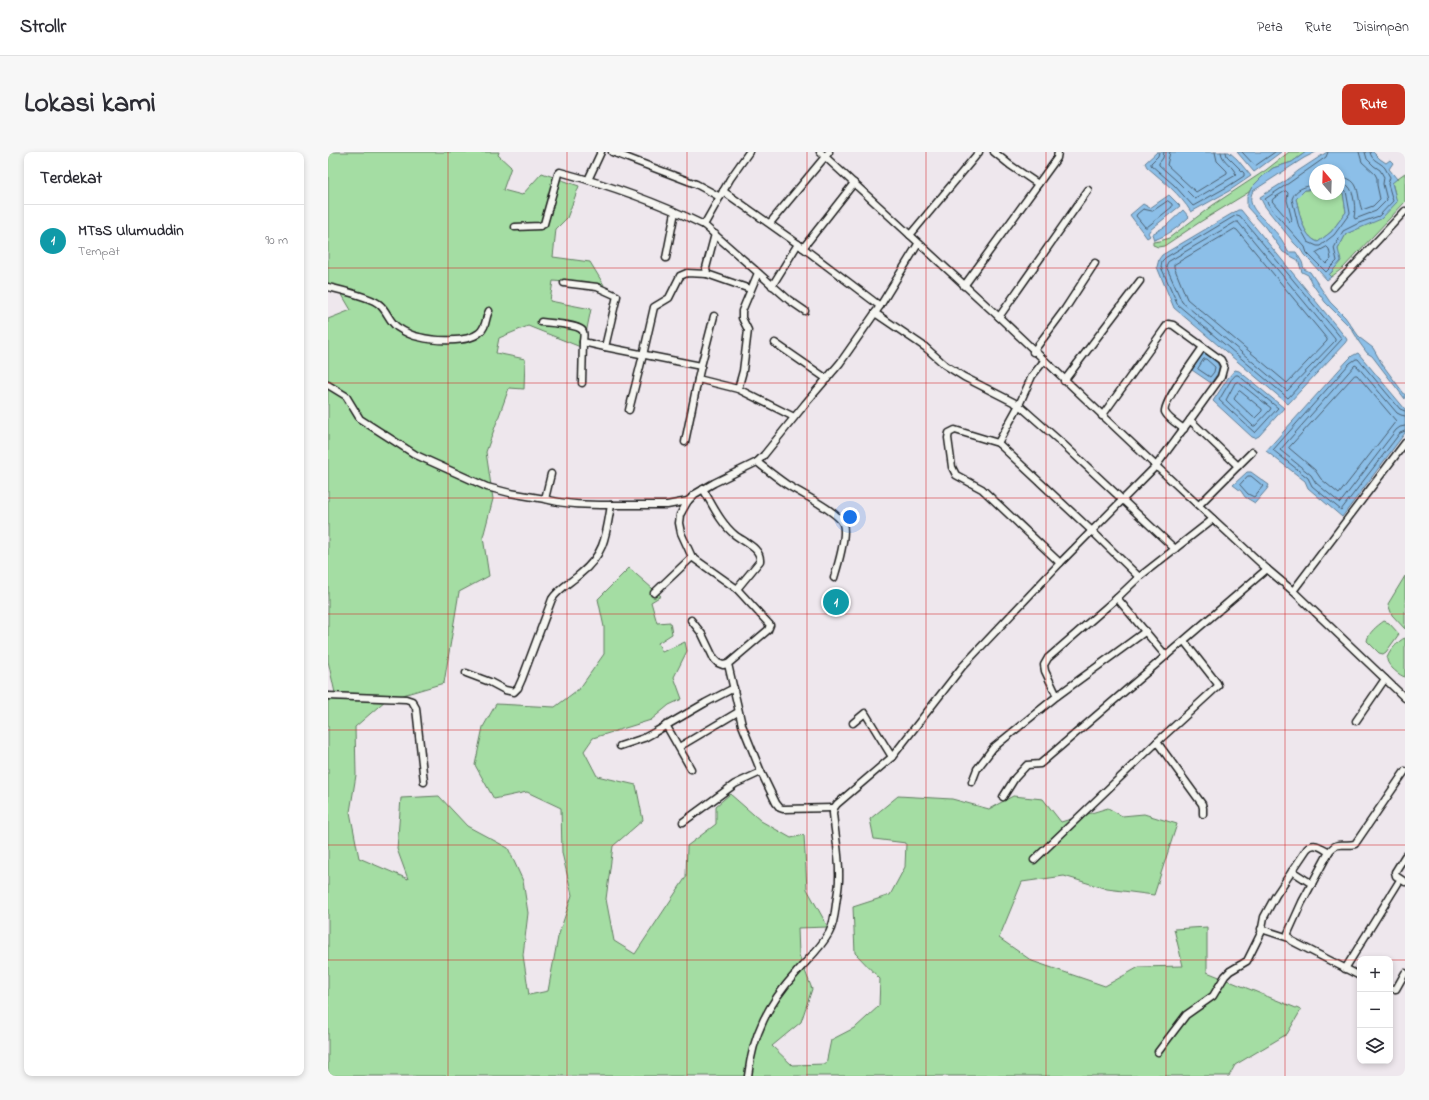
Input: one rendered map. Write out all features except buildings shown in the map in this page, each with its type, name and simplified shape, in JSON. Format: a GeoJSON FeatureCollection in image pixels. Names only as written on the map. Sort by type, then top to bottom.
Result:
{"type":"FeatureCollection","features":[{"type":"Feature","properties":{"kind":"street"},"geometry":{"type":"LineString","coordinates":[[588,180],[601,152]]}},
{"type":"Feature","properties":{"kind":"street"},"geometry":{"type":"LineString","coordinates":[[612,152],[696,184],[720,197]]}},
{"type":"Feature","properties":{"kind":"street"},"geometry":{"type":"LineString","coordinates":[[704,225],[730,179],[749,152]]}},
{"type":"Feature","properties":{"kind":"street"},"geometry":{"type":"LineString","coordinates":[[820,152],[827,154],[854,183],[918,244],[999,317],[1064,381],[1404,695]]}},
{"type":"Feature","properties":{"kind":"street"},"geometry":{"type":"LineString","coordinates":[[910,235],[979,152]]}},
{"type":"Feature","properties":{"kind":"street"},"geometry":{"type":"LineString","coordinates":[[994,152],[1038,184]]}},
{"type":"Feature","properties":{"kind":"street"},"geometry":{"type":"LineString","coordinates":[[964,286],[1057,158],[1058,152]]}},
{"type":"Feature","properties":{"kind":"street"},"geometry":{"type":"LineString","coordinates":[[770,224],[827,154]]}},
{"type":"Feature","properties":{"kind":"street"},"geometry":{"type":"LineString","coordinates":[[515,227],[540,226],[544,224],[559,173],[588,180],[656,204],[704,225],[772,286],[805,311]]}},
{"type":"Feature","properties":{"kind":"street"},"geometry":{"type":"LineString","coordinates":[[803,248],[854,183]]}},
{"type":"Feature","properties":{"kind":"street"},"geometry":{"type":"LineString","coordinates":[[999,317],[1088,190]]}},
{"type":"Feature","properties":{"kind":"street"},"geometry":{"type":"LineString","coordinates":[[723,191],[798,244],[880,306]]}},
{"type":"Feature","properties":{"kind":"street"},"geometry":{"type":"LineString","coordinates":[[1334,287],[1405,211]]}},
{"type":"Feature","properties":{"kind":"street"},"geometry":{"type":"LineString","coordinates":[[666,258],[676,212]]}},
{"type":"Feature","properties":{"kind":"street"},"geometry":{"type":"LineString","coordinates":[[707,274],[706,268],[715,234]]}},
{"type":"Feature","properties":{"kind":"street"},"geometry":{"type":"LineString","coordinates":[[772,286],[798,244]]}},
{"type":"Feature","properties":{"kind":"street"},"geometry":{"type":"LineString","coordinates":[[691,620],[702,634],[714,659],[723,665],[728,664],[770,627],[769,623],[736,590],[692,557],[679,526],[680,515],[688,501],[703,489],[757,462],[764,455],[840,364],[880,306],[918,244]]}},
{"type":"Feature","properties":{"kind":"street"},"geometry":{"type":"LineString","coordinates":[[1034,352],[1065,309],[1095,263]]}},
{"type":"Feature","properties":{"kind":"street"},"geometry":{"type":"LineString","coordinates":[[738,389],[743,371],[748,330],[747,325],[742,318],[742,310],[758,272]]}},
{"type":"Feature","properties":{"kind":"street"},"geometry":{"type":"LineString","coordinates":[[629,410],[644,355],[654,307],[669,298],[680,276],[687,273],[707,274],[750,289]]}},
{"type":"Feature","properties":{"kind":"street"},"geometry":{"type":"LineString","coordinates":[[1064,381],[1140,281]]}},
{"type":"Feature","properties":{"kind":"street"},"geometry":{"type":"LineString","coordinates":[[564,283],[597,287],[617,296],[605,347]]}},
{"type":"Feature","properties":{"kind":"street"},"geometry":{"type":"LineString","coordinates":[[328,287],[371,300],[380,305],[390,321],[418,337],[441,340],[470,338],[479,333],[485,326],[489,311]]}},
{"type":"Feature","properties":{"kind":"street"},"geometry":{"type":"LineString","coordinates":[[875,313],[925,347],[964,378],[1019,405],[1175,549]]}},
{"type":"Feature","properties":{"kind":"street"},"geometry":{"type":"LineString","coordinates":[[686,442],[698,379],[714,316]]}},
{"type":"Feature","properties":{"kind":"street"},"geometry":{"type":"LineString","coordinates":[[541,322],[575,326],[582,329],[582,383]]}},
{"type":"Feature","properties":{"kind":"street"},"geometry":{"type":"LineString","coordinates":[[748,1076],[752,1049],[764,1018],[777,997],[795,973],[815,952],[829,933],[835,916],[840,881],[833,812],[834,808],[840,801],[892,757],[962,667],[1060,563],[1156,466],[1221,378],[1224,366],[1220,360],[1173,324],[1168,324],[1102,416]]}},
{"type":"Feature","properties":{"kind":"street"},"geometry":{"type":"LineString","coordinates":[[582,342],[701,366]]}},
{"type":"Feature","properties":{"kind":"street"},"geometry":{"type":"LineString","coordinates":[[775,343],[827,379]]}},
{"type":"Feature","properties":{"kind":"street"},"geometry":{"type":"LineString","coordinates":[[1184,429],[1164,411],[1172,394],[1203,347]]}},
{"type":"Feature","properties":{"kind":"street"},"geometry":{"type":"LineString","coordinates":[[998,443],[1019,405],[1032,376],[1044,361]]}},
{"type":"Feature","properties":{"kind":"street"},"geometry":{"type":"LineString","coordinates":[[698,379],[738,389],[794,418]]}},
{"type":"Feature","properties":{"kind":"street"},"geometry":{"type":"LineString","coordinates":[[328,385],[346,396],[360,419],[416,456],[487,488],[559,503],[588,505],[667,505],[688,501]]}},
{"type":"Feature","properties":{"kind":"street"},"geometry":{"type":"LineString","coordinates":[[1190,420],[1238,466]]}},
{"type":"Feature","properties":{"kind":"street"},"geometry":{"type":"LineString","coordinates":[[1060,563],[982,489],[959,478],[953,471],[948,438],[949,433],[955,430],[998,443],[1139,577]]}},
{"type":"Feature","properties":{"kind":"street"},"geometry":{"type":"LineString","coordinates":[[1293,591],[1405,443]]}},
{"type":"Feature","properties":{"kind":"street"},"geometry":{"type":"LineString","coordinates":[[1199,505],[1252,452]]}},
{"type":"Feature","properties":{"kind":"street"},"geometry":{"type":"LineString","coordinates":[[757,462],[787,485],[815,501],[841,519],[844,524],[844,537],[834,578]]}},
{"type":"Feature","properties":{"kind":"street"},"geometry":{"type":"LineString","coordinates":[[545,499],[550,474]]}},
{"type":"Feature","properties":{"kind":"street"},"geometry":{"type":"LineString","coordinates":[[703,489],[730,530],[756,549],[760,555],[760,561],[736,590]]}},
{"type":"Feature","properties":{"kind":"street"},"geometry":{"type":"LineString","coordinates":[[466,673],[490,682],[504,690],[514,692],[518,688],[552,599],[560,589],[588,567],[597,556],[604,543],[611,505]]}},
{"type":"Feature","properties":{"kind":"street"},"geometry":{"type":"LineString","coordinates":[[1057,696],[1045,671],[1044,665],[1048,658],[1139,577],[1213,518]]}},
{"type":"Feature","properties":{"kind":"street"},"geometry":{"type":"LineString","coordinates":[[654,593],[692,557]]}},
{"type":"Feature","properties":{"kind":"street"},"geometry":{"type":"LineString","coordinates":[[1003,797],[1015,778],[1027,765],[1040,764],[1267,568]]}},
{"type":"Feature","properties":{"kind":"street"},"geometry":{"type":"LineString","coordinates":[[1117,598],[1166,656]]}},
{"type":"Feature","properties":{"kind":"street"},"geometry":{"type":"LineString","coordinates":[[972,782],[978,769],[993,748],[1057,696],[1146,631]]}},
{"type":"Feature","properties":{"kind":"street"},"geometry":{"type":"LineString","coordinates":[[1034,860],[1157,742],[1218,686],[1184,641]]}},
{"type":"Feature","properties":{"kind":"street"},"geometry":{"type":"LineString","coordinates":[[728,664],[738,712],[744,730],[761,772],[780,808],[834,808]]}},
{"type":"Feature","properties":{"kind":"street"},"geometry":{"type":"LineString","coordinates":[[1356,721],[1385,679]]}},
{"type":"Feature","properties":{"kind":"street"},"geometry":{"type":"LineString","coordinates":[[620,746],[644,738],[734,688]]}},
{"type":"Feature","properties":{"kind":"street"},"geometry":{"type":"LineString","coordinates":[[328,696],[406,699],[412,701],[416,708],[424,782]]}},
{"type":"Feature","properties":{"kind":"street"},"geometry":{"type":"LineString","coordinates":[[679,748],[738,712]]}},
{"type":"Feature","properties":{"kind":"street"},"geometry":{"type":"LineString","coordinates":[[853,723],[865,713],[892,757]]}},
{"type":"Feature","properties":{"kind":"street"},"geometry":{"type":"LineString","coordinates":[[666,725],[691,769]]}},
{"type":"Feature","properties":{"kind":"street"},"geometry":{"type":"LineString","coordinates":[[1157,742],[1202,804],[1204,808],[1203,814]]}},
{"type":"Feature","properties":{"kind":"street"},"geometry":{"type":"LineString","coordinates":[[1289,938],[1288,933],[1329,852],[1333,847],[1338,845],[1355,844],[1405,771]]}},
{"type":"Feature","properties":{"kind":"street"},"geometry":{"type":"LineString","coordinates":[[683,822],[735,784],[761,772]]}},
{"type":"Feature","properties":{"kind":"street"},"geometry":{"type":"LineString","coordinates":[[1158,1052],[1186,1015],[1212,996],[1230,971],[1247,961],[1261,933],[1264,916],[1276,895],[1309,846],[1315,845],[1329,852]]}},
{"type":"Feature","properties":{"kind":"street"},"geometry":{"type":"LineString","coordinates":[[1345,969],[1403,881],[1395,874],[1395,870],[1405,856]]}},
{"type":"Feature","properties":{"kind":"street"},"geometry":{"type":"LineString","coordinates":[[1292,871],[1312,884]]}},
{"type":"Feature","properties":{"kind":"street"},"geometry":{"type":"LineString","coordinates":[[1261,929],[1289,938],[1357,975]]}},
{"type":"Feature","properties":{"kind":"street"},"geometry":{"type":"LineString","coordinates":[[1393,989],[1396,989],[1405,973]]}},
{"type":"Feature","properties":{"kind":"green space"},"geometry":{"type":"Polygon","coordinates":[[[328,152],[499,152],[498,155],[511,167],[503,190],[522,195],[542,173],[579,186],[567,218],[556,229],[553,257],[590,262],[604,285],[553,281],[550,301],[591,309],[583,348],[528,326],[499,338],[496,353],[525,359],[524,389],[509,388],[486,452],[493,499],[483,537],[489,576],[459,592],[444,683],[386,700],[355,727],[356,775],[350,812],[359,858],[408,879],[397,849],[401,798],[439,796],[467,826],[508,848],[523,881],[528,913],[523,955],[529,995],[548,991],[558,937],[572,895],[562,853],[561,808],[527,792],[494,799],[475,765],[483,727],[496,704],[555,707],[580,688],[604,654],[604,627],[598,599],[629,568],[661,596],[651,602],[657,623],[670,622],[672,634],[658,643],[662,652],[685,642],[687,651],[674,677],[682,699],[669,705],[651,720],[593,738],[584,751],[597,776],[636,785],[643,820],[613,846],[606,899],[614,941],[635,954],[686,877],[687,846],[716,824],[716,806],[730,794],[761,821],[791,838],[804,835],[807,889],[828,927],[798,928],[799,955],[812,989],[801,1022],[772,1046],[792,1065],[826,1064],[831,1040],[856,1027],[879,1006],[880,979],[855,953],[853,907],[890,895],[905,867],[906,843],[874,839],[870,819],[898,796],[952,799],[989,809],[1013,796],[1043,799],[1061,822],[1108,808],[1122,816],[1144,814],[1177,824],[1154,895],[1107,889],[1064,876],[1022,882],[999,938],[1032,961],[1105,986],[1139,967],[1183,966],[1174,929],[1207,927],[1207,972],[1301,1010],[1287,1034],[1235,1065],[1229,1076],[328,1076],[328,696],[335,693],[328,661],[328,319],[351,310],[338,288],[328,284],[328,152]]]}},
{"type":"Feature","properties":{"kind":"green space"},"geometry":{"type":"Polygon","coordinates":[[[1289,152],[1306,152],[1292,162],[1273,168],[1252,187],[1249,192],[1164,246],[1158,247],[1153,245],[1153,242],[1169,238],[1213,205],[1266,170],[1289,152]]]}},
{"type":"Feature","properties":{"kind":"green space"},"geometry":{"type":"Polygon","coordinates":[[[1405,173],[1405,202],[1343,268],[1331,277],[1329,275],[1333,271],[1338,249],[1346,234],[1361,227],[1395,194],[1392,182],[1405,173]]]}},
{"type":"Feature","properties":{"kind":"green space"},"geometry":{"type":"Polygon","coordinates":[[[1305,190],[1309,190],[1309,200],[1344,200],[1346,212],[1331,232],[1318,242],[1308,235],[1300,217],[1296,199],[1305,190]]]}},
{"type":"Feature","properties":{"kind":"green space"},"geometry":{"type":"Polygon","coordinates":[[[1405,576],[1405,629],[1392,615],[1388,604],[1405,576]]]}},
{"type":"Feature","properties":{"kind":"green space"},"geometry":{"type":"Polygon","coordinates":[[[1384,621],[1389,623],[1399,634],[1383,654],[1379,653],[1367,641],[1371,632],[1384,621]]]}},
{"type":"Feature","properties":{"kind":"green space"},"geometry":{"type":"Polygon","coordinates":[[[1405,638],[1405,677],[1394,670],[1388,662],[1387,657],[1394,647],[1405,638]]]}},
{"type":"Feature","properties":{"kind":"water"},"geometry":{"type":"Polygon","coordinates":[[[1157,152],[1229,152],[1251,176],[1229,191],[1191,212],[1187,205],[1147,167],[1145,163],[1157,152]]]}},
{"type":"Feature","properties":{"kind":"water"},"geometry":{"type":"Polygon","coordinates":[[[1237,152],[1281,152],[1254,172],[1237,152]]]}},
{"type":"Feature","properties":{"kind":"water"},"geometry":{"type":"Polygon","coordinates":[[[1306,152],[1316,152],[1304,158],[1253,191],[1251,202],[1253,207],[1284,243],[1288,252],[1296,252],[1304,269],[1310,272],[1330,302],[1345,317],[1360,338],[1373,348],[1382,364],[1405,395],[1405,399],[1372,356],[1367,353],[1351,328],[1325,302],[1308,275],[1302,272],[1298,260],[1283,252],[1265,227],[1247,207],[1247,197],[1252,187],[1263,176],[1273,168],[1292,162],[1306,152]]]}},
{"type":"Feature","properties":{"kind":"water"},"geometry":{"type":"Polygon","coordinates":[[[1327,152],[1373,152],[1386,163],[1390,160],[1393,163],[1389,169],[1397,179],[1392,183],[1397,202],[1381,219],[1346,234],[1338,249],[1341,261],[1329,275],[1331,277],[1327,280],[1294,243],[1264,205],[1260,197],[1287,180],[1298,171],[1327,152]],[[1309,164],[1309,190],[1305,190],[1296,199],[1302,224],[1308,235],[1318,242],[1331,232],[1346,212],[1344,200],[1345,164],[1309,164]]]}},
{"type":"Feature","properties":{"kind":"water"},"geometry":{"type":"Polygon","coordinates":[[[1169,195],[1180,206],[1150,230],[1148,233],[1150,236],[1147,238],[1130,215],[1143,204],[1150,208],[1169,195]]]}},
{"type":"Feature","properties":{"kind":"water"},"geometry":{"type":"Polygon","coordinates":[[[1183,210],[1189,217],[1169,233],[1154,240],[1152,234],[1166,226],[1183,210]]]}},
{"type":"Feature","properties":{"kind":"water"},"geometry":{"type":"Polygon","coordinates":[[[1238,210],[1241,210],[1347,340],[1288,404],[1174,308],[1157,267],[1159,259],[1162,255],[1238,210]]]}},
{"type":"Feature","properties":{"kind":"water"},"geometry":{"type":"Polygon","coordinates":[[[1204,352],[1217,362],[1219,367],[1218,373],[1211,383],[1192,370],[1204,352]]]}},
{"type":"Feature","properties":{"kind":"water"},"geometry":{"type":"Polygon","coordinates":[[[1358,353],[1405,409],[1405,433],[1342,517],[1308,488],[1305,481],[1266,451],[1347,361],[1358,353]]]}},
{"type":"Feature","properties":{"kind":"water"},"geometry":{"type":"Polygon","coordinates":[[[1235,370],[1239,371],[1284,408],[1259,436],[1255,438],[1252,437],[1213,401],[1235,370]]]}},
{"type":"Feature","properties":{"kind":"water"},"geometry":{"type":"Polygon","coordinates":[[[1247,472],[1251,472],[1269,485],[1255,503],[1245,497],[1241,491],[1233,485],[1247,472]]]}},
{"type":"Feature","properties":{"kind":"place","name":"MTsS Ulumuddin"},"geometry":{"type":"Point","coordinates":[836,602]}}]}
